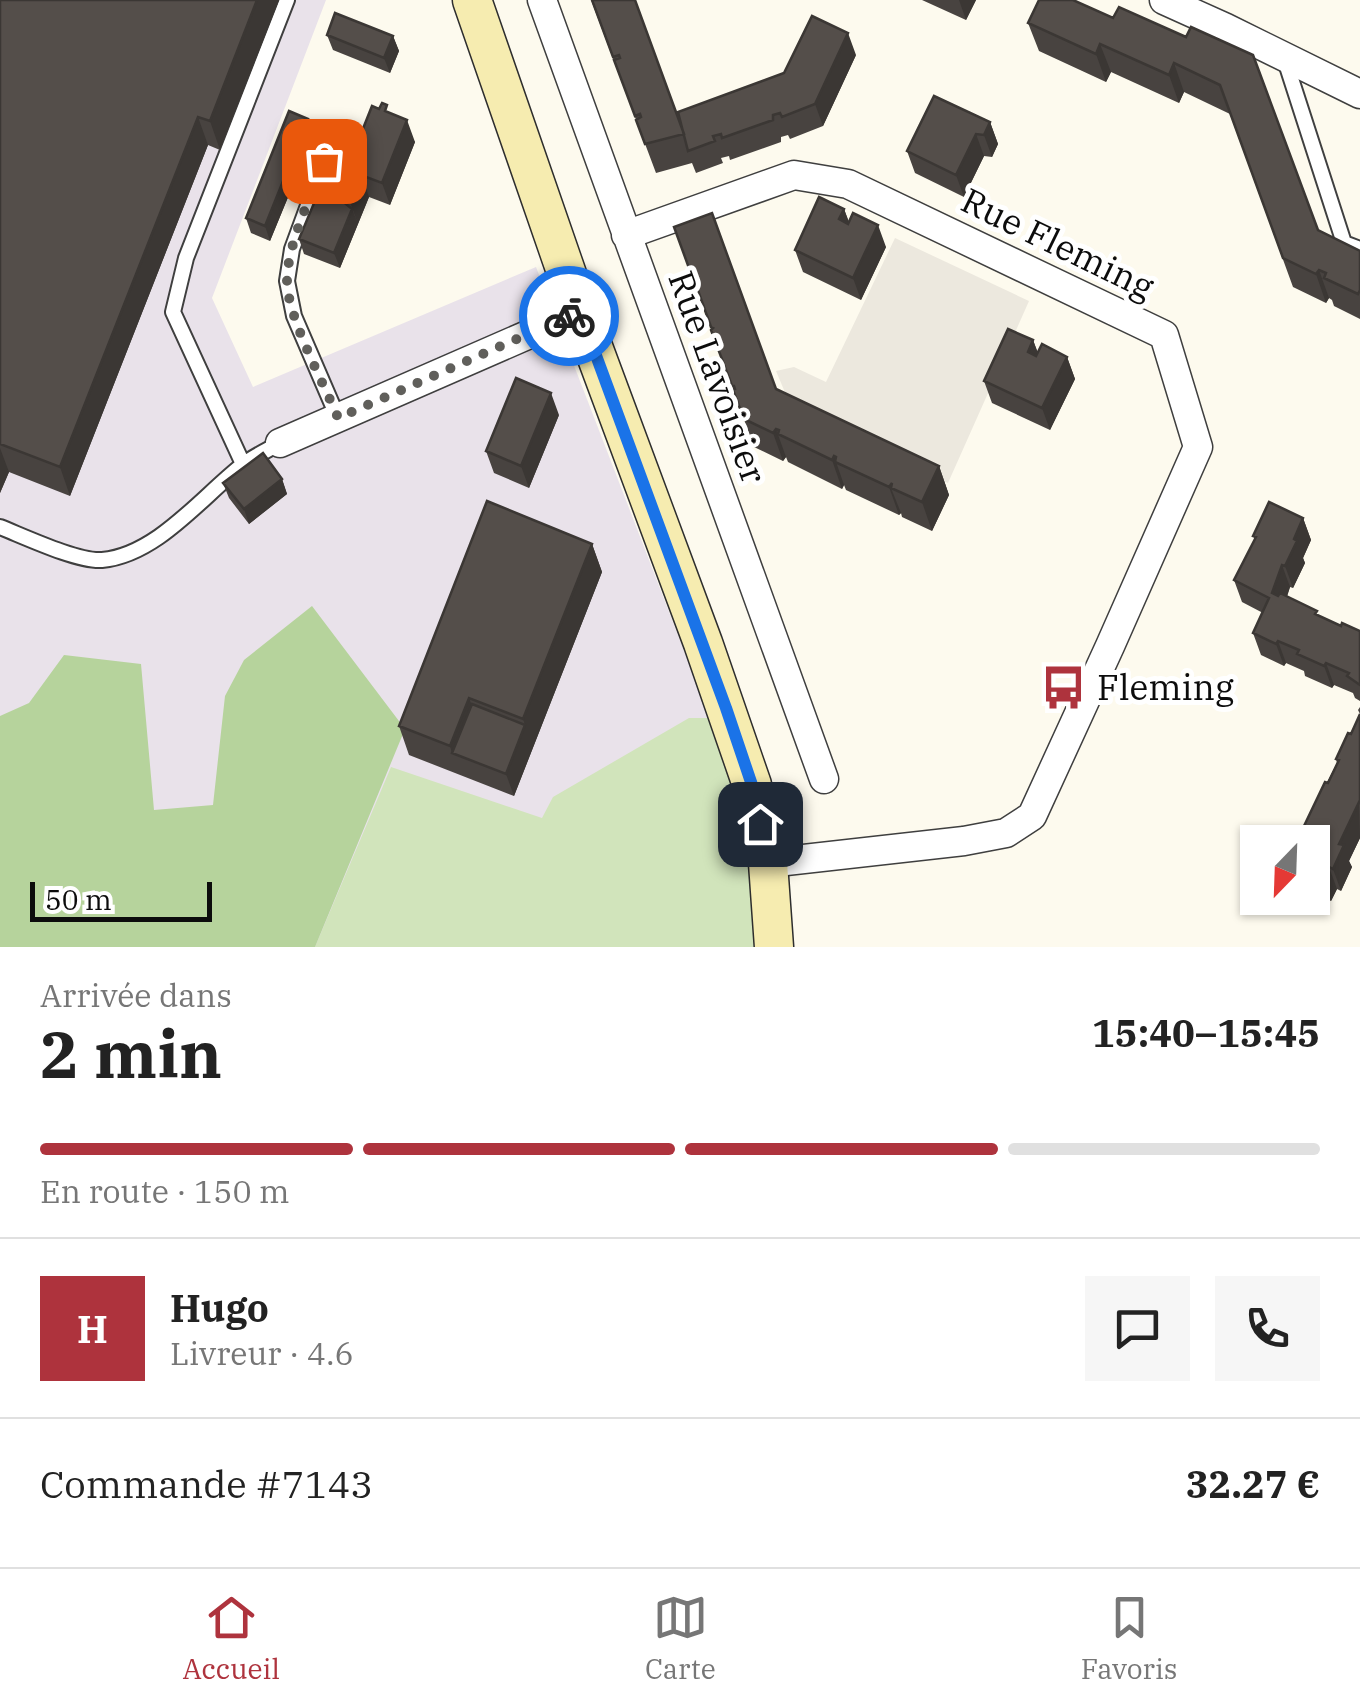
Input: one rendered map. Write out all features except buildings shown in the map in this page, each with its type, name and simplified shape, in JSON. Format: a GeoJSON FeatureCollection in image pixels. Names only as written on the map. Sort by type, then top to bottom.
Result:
{"type":"FeatureCollection","features":[{"type":"Feature","properties":{"kind":"street"},"geometry":{"type":"LineString","coordinates":[[472,0],[580,312],[752,785],[768,863],[774,947]]}},
{"type":"Feature","properties":{"kind":"street","name":"Rue Lavoisier"},"geometry":{"type":"LineString","coordinates":[[542,0],[824,779]]}},
{"type":"Feature","properties":{"kind":"street"},"geometry":{"type":"LineString","coordinates":[[1164,0],[1360,94]]}},
{"type":"Feature","properties":{"kind":"street","name":"Rue Fleming"},"geometry":{"type":"LineString","coordinates":[[626,234],[794,175],[848,184],[1164,335],[1198,447],[1032,816],[1006,833],[964,841],[768,863]]}},
{"type":"Feature","properties":{"kind":"street"},"geometry":{"type":"LineString","coordinates":[[280,443],[580,312]]}},
{"type":"Feature","properties":{"kind":"lane"},"geometry":{"type":"LineString","coordinates":[[243,464],[173,312],[186,258],[287,0]]}},
{"type":"Feature","properties":{"kind":"lane"},"geometry":{"type":"LineString","coordinates":[[1284,56],[1344,242],[1360,249]]}},
{"type":"Feature","properties":{"kind":"lane"},"geometry":{"type":"LineString","coordinates":[[334,132],[292,249],[287,281],[294,316],[338,418]]}},
{"type":"Feature","properties":{"kind":"lane"},"geometry":{"type":"LineString","coordinates":[[0,527],[58,550],[99,560],[137,551],[182,518],[243,464],[280,443]]}},
{"type":"Feature","properties":{"kind":"shaded area"},"geometry":{"type":"Polygon","coordinates":[[[0,0],[326,0],[212,298],[253,387],[536,267],[710,718],[754,947],[0,947],[0,0]]]}},
{"type":"Feature","properties":{"kind":"shaded area"},"geometry":{"type":"Polygon","coordinates":[[[895,238],[1029,301],[948,483],[792,409],[776,371],[794,367],[826,382],[895,238]]]}},
{"type":"Feature","properties":{"kind":"green space"},"geometry":{"type":"Polygon","coordinates":[[[312,606],[405,729],[315,947],[0,947],[0,716],[29,703],[64,655],[141,664],[154,810],[213,805],[225,696],[244,660],[312,606]]]}},
{"type":"Feature","properties":{"kind":"green space"},"geometry":{"type":"Polygon","coordinates":[[[689,718],[710,718],[751,844],[756,911],[754,947],[315,947],[391,767],[542,818],[553,797],[689,718]]]}},
{"type":"Feature","properties":{"kind":"way so far"},"geometry":{"type":"LineString","coordinates":[[324,161],[292,249],[287,281],[294,316],[338,418],[569,316]]}},
{"type":"Feature","properties":{"kind":"place","name":"Fleming"},"geometry":{"type":"Point","coordinates":[1064,687]}},
{"type":"Feature","properties":{"kind":"route"},"geometry":{"type":"LineString","coordinates":[[569,316],[580,312],[726,708],[752,785],[760,824]]}}]}
